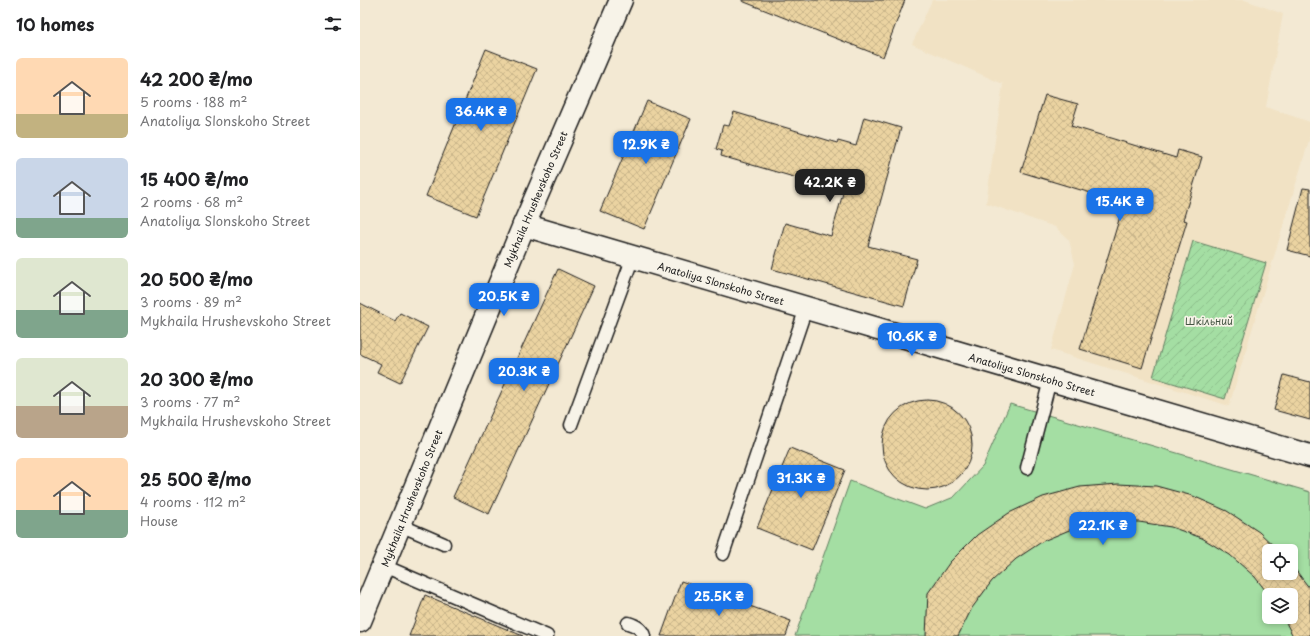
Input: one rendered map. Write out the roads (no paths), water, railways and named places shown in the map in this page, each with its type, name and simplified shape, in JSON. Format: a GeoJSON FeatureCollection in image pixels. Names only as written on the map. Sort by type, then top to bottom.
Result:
{"type":"FeatureCollection","features":[{"type":"Feature","properties":{"kind":"street","name":"Mykhaila Hrushevskoho Street"},"geometry":{"type":"LineString","coordinates":[[360,621],[524,225],[621,0]]}},
{"type":"Feature","properties":{"kind":"street","name":"Anatoliya Slonskoho Street"},"geometry":{"type":"LineString","coordinates":[[524,225],[1310,456]]}},
{"type":"Feature","properties":{"kind":"lane"},"geometry":{"type":"LineString","coordinates":[[571,425],[633,257]]}},
{"type":"Feature","properties":{"kind":"lane"},"geometry":{"type":"LineString","coordinates":[[723,554],[806,308]]}},
{"type":"Feature","properties":{"kind":"lane"},"geometry":{"type":"LineString","coordinates":[[1027,468],[1050,380]]}},
{"type":"Feature","properties":{"kind":"lane"},"geometry":{"type":"LineString","coordinates":[[400,525],[444,544]]}},
{"type":"Feature","properties":{"kind":"lane"},"geometry":{"type":"LineString","coordinates":[[384,566],[547,636]]}},
{"type":"Feature","properties":{"kind":"lane"},"geometry":{"type":"LineString","coordinates":[[628,623],[636,626],[644,636]]}},
{"type":"Feature","properties":{"kind":"park label","name":"Шкільний"},"geometry":{"type":"Point","coordinates":[1209,320]}}]}
